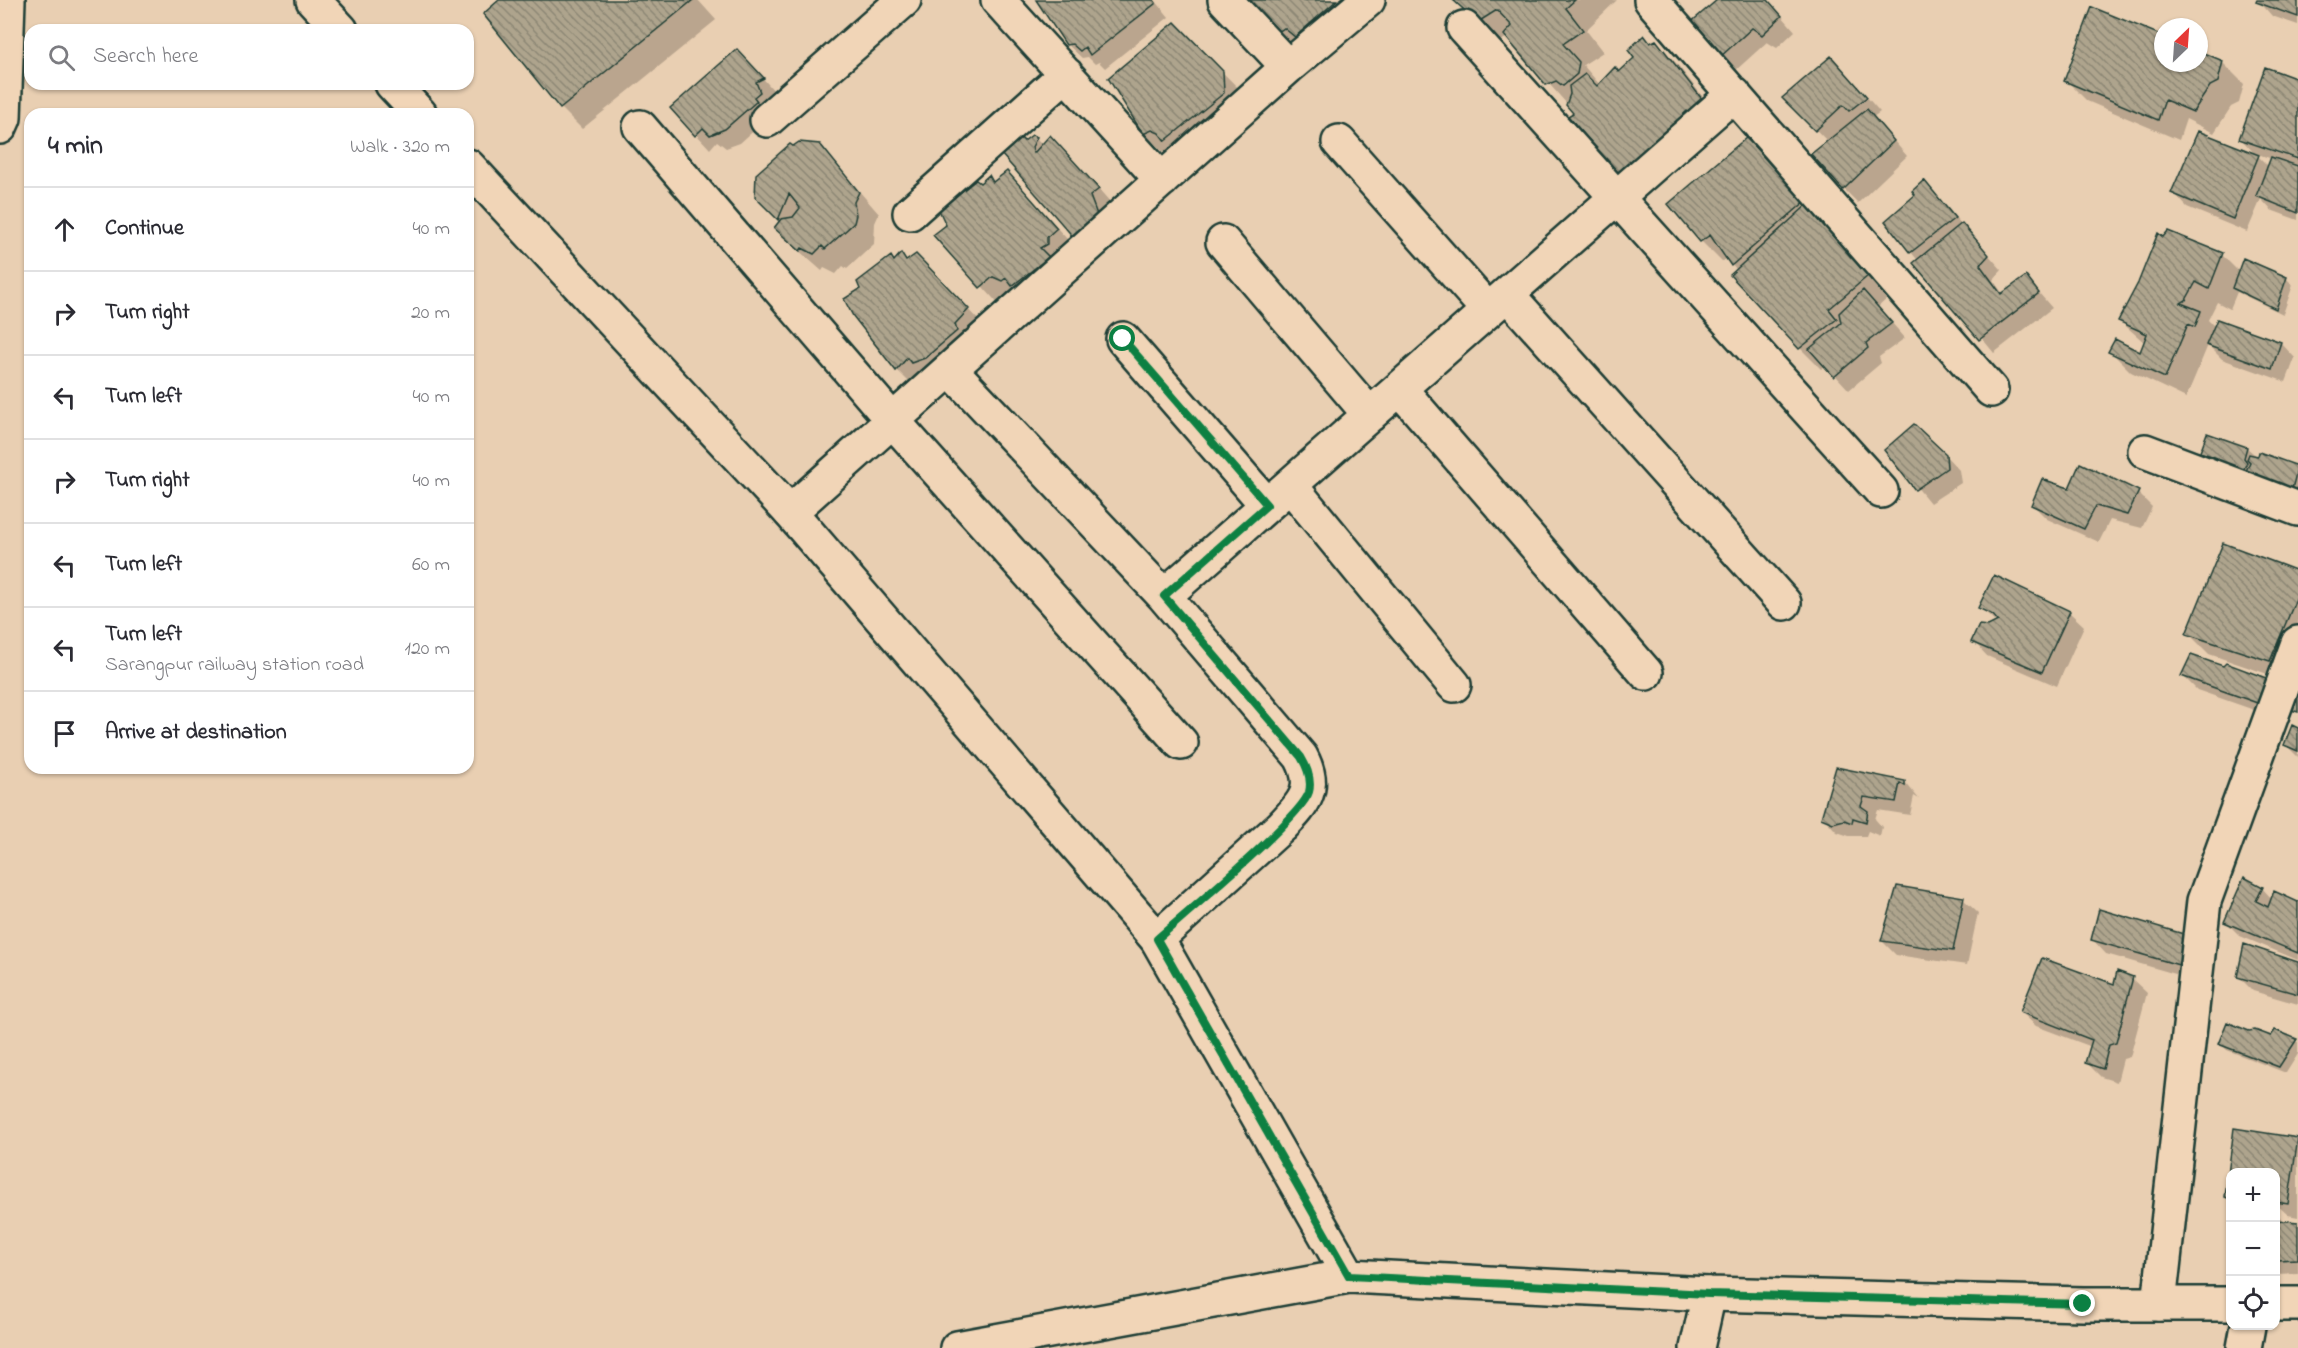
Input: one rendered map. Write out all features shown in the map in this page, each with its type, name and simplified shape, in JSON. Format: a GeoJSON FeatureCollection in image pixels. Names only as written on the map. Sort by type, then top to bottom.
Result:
{"type":"FeatureCollection","features":[{"type":"Feature","properties":{"kind":"street"},"geometry":{"type":"LineString","coordinates":[[0,127],[4,118],[9,0]]}},
{"type":"Feature","properties":{"kind":"street"},"geometry":{"type":"LineString","coordinates":[[313,0],[335,24]]}},
{"type":"Feature","properties":{"kind":"street"},"geometry":{"type":"LineString","coordinates":[[767,120],[904,0]]}},
{"type":"Feature","properties":{"kind":"street"},"geometry":{"type":"LineString","coordinates":[[998,0],[1162,180]]}},
{"type":"Feature","properties":{"kind":"street"},"geometry":{"type":"LineString","coordinates":[[1225,0],[1288,67]]}},
{"type":"Feature","properties":{"kind":"street"},"geometry":{"type":"LineString","coordinates":[[790,512],[1288,67],[1368,0]]}},
{"type":"Feature","properties":{"kind":"street"},"geometry":{"type":"LineString","coordinates":[[1651,0],[1991,390]]}},
{"type":"Feature","properties":{"kind":"street"},"geometry":{"type":"LineString","coordinates":[[1464,28],[1881,491]]}},
{"type":"Feature","properties":{"kind":"street"},"geometry":{"type":"LineString","coordinates":[[910,213],[1066,74]]}},
{"type":"Feature","properties":{"kind":"street"},"geometry":{"type":"LineString","coordinates":[[398,90],[414,108]]}},
{"type":"Feature","properties":{"kind":"street"},"geometry":{"type":"LineString","coordinates":[[1164,596],[1734,94]]}},
{"type":"Feature","properties":{"kind":"street"},"geometry":{"type":"LineString","coordinates":[[640,127],[893,420],[1181,743]]}},
{"type":"Feature","properties":{"kind":"street"},"geometry":{"type":"LineString","coordinates":[[1339,142],[1498,302],[1784,603]]}},
{"type":"Feature","properties":{"kind":"street"},"geometry":{"type":"LineString","coordinates":[[474,172],[790,512],[1157,939],[1349,1276]]}},
{"type":"Feature","properties":{"kind":"street"},"geometry":{"type":"LineString","coordinates":[[1223,242],[1370,415]]}},
{"type":"Feature","properties":{"kind":"street"},"geometry":{"type":"LineString","coordinates":[[1123,339],[1279,495],[1455,685]]}},
{"type":"Feature","properties":{"kind":"street"},"geometry":{"type":"LineString","coordinates":[[950,369],[1164,596],[1301,757],[1308,769],[1309,793],[1282,826],[1157,939]]}},
{"type":"Feature","properties":{"kind":"street"},"geometry":{"type":"LineString","coordinates":[[1400,388],[1646,673]]}},
{"type":"Feature","properties":{"kind":"street"},"geometry":{"type":"LineString","coordinates":[[2145,451],[2298,509]]}},
{"type":"Feature","properties":{"kind":"street"},"geometry":{"type":"LineString","coordinates":[[2159,1304],[2204,901],[2298,643]]}},
{"type":"Feature","properties":{"kind":"street"},"geometry":{"type":"LineString","coordinates":[[957,1348],[1349,1276],[1709,1294],[2226,1304]]}},
{"type":"Feature","properties":{"kind":"street"},"geometry":{"type":"LineString","coordinates":[[1697,1348],[1709,1294]]}},
{"type":"Feature","properties":{"kind":"street"},"geometry":{"type":"LineString","coordinates":[[2280,1304],[2298,1304]]}},
{"type":"Feature","properties":{"kind":"street"},"geometry":{"type":"LineString","coordinates":[[2244,1348],[2247,1330]]}},
{"type":"Feature","properties":{"kind":"building"},"geometry":{"type":"Polygon","coordinates":[[[499,0],[693,0],[560,109],[483,14],[499,0]]]}},
{"type":"Feature","properties":{"kind":"building"},"geometry":{"type":"Polygon","coordinates":[[[1036,0],[1154,0],[1156,3],[1090,55],[1085,47],[1080,51],[1072,44],[1066,45],[1036,0]]]}},
{"type":"Feature","properties":{"kind":"building"},"geometry":{"type":"Polygon","coordinates":[[[1242,0],[1337,0],[1295,37],[1284,28],[1274,35],[1242,0]]]}},
{"type":"Feature","properties":{"kind":"building"},"geometry":{"type":"Polygon","coordinates":[[[1453,0],[1575,0],[1566,8],[1583,30],[1563,44],[1579,62],[1577,74],[1563,86],[1556,81],[1546,85],[1504,35],[1512,26],[1497,10],[1478,22],[1453,0]]]}},
{"type":"Feature","properties":{"kind":"building"},"geometry":{"type":"Polygon","coordinates":[[[1717,0],[1768,0],[1782,16],[1762,35],[1752,28],[1719,58],[1690,23],[1717,0]]]}},
{"type":"Feature","properties":{"kind":"building"},"geometry":{"type":"Polygon","coordinates":[[[2257,0],[2298,0],[2298,17],[2256,2],[2257,0]]]}},
{"type":"Feature","properties":{"kind":"building"},"geometry":{"type":"Polygon","coordinates":[[[2092,7],[2154,32],[2154,72],[2208,72],[2208,55],[2223,61],[2218,82],[2210,86],[2193,112],[2165,100],[2158,120],[2064,81],[2092,7]]]}},
{"type":"Feature","properties":{"kind":"building"},"geometry":{"type":"Polygon","coordinates":[[[1175,22],[1223,71],[1224,93],[1165,141],[1159,133],[1152,130],[1143,134],[1108,78],[1175,22]]]}},
{"type":"Feature","properties":{"kind":"building"},"geometry":{"type":"Polygon","coordinates":[[[1644,35],[1650,43],[1656,40],[1702,99],[1618,174],[1568,116],[1573,113],[1566,105],[1570,94],[1569,86],[1585,74],[1597,86],[1615,67],[1619,72],[1634,58],[1628,50],[1644,35]]]}},
{"type":"Feature","properties":{"kind":"building"},"geometry":{"type":"Polygon","coordinates":[[[737,49],[764,78],[756,82],[760,92],[754,97],[757,101],[725,129],[710,135],[703,128],[695,136],[670,108],[737,49]]]}},
{"type":"Feature","properties":{"kind":"building"},"geometry":{"type":"Polygon","coordinates":[[[1831,56],[1867,97],[1849,111],[1843,105],[1815,131],[1782,98],[1831,56]]]}},
{"type":"Feature","properties":{"kind":"building"},"geometry":{"type":"Polygon","coordinates":[[[2265,67],[2298,79],[2298,159],[2239,139],[2265,67]]]}},
{"type":"Feature","properties":{"kind":"building"},"geometry":{"type":"Polygon","coordinates":[[[1867,109],[1894,141],[1843,190],[1811,154],[1867,109]]]}},
{"type":"Feature","properties":{"kind":"building"},"geometry":{"type":"Polygon","coordinates":[[[2198,131],[2259,155],[2233,219],[2171,193],[2198,131]]]}},
{"type":"Feature","properties":{"kind":"building"},"geometry":{"type":"Polygon","coordinates":[[[1032,135],[1037,137],[1032,147],[1034,153],[1050,135],[1099,189],[1090,196],[1099,220],[1075,239],[1002,155],[1021,138],[1024,141],[1032,135]]]}},
{"type":"Feature","properties":{"kind":"building"},"geometry":{"type":"Polygon","coordinates":[[[1746,138],[1807,200],[1731,266],[1710,235],[1700,242],[1668,204],[1746,138]]]}},
{"type":"Feature","properties":{"kind":"building"},"geometry":{"type":"Polygon","coordinates":[[[799,142],[820,144],[859,192],[854,202],[856,215],[854,223],[825,249],[822,246],[814,254],[802,248],[800,251],[774,228],[781,219],[793,217],[800,208],[789,194],[778,220],[755,197],[756,174],[790,144],[793,146],[799,142]]]}},
{"type":"Feature","properties":{"kind":"building"},"geometry":{"type":"Polygon","coordinates":[[[2271,157],[2298,166],[2298,213],[2256,196],[2271,157]]]}},
{"type":"Feature","properties":{"kind":"building"},"geometry":{"type":"Polygon","coordinates":[[[1007,171],[1057,228],[1047,237],[1047,244],[1040,248],[1049,257],[1012,286],[1006,278],[1002,281],[993,277],[980,288],[933,235],[946,225],[939,210],[976,180],[980,183],[989,175],[993,182],[1007,171]]]}},
{"type":"Feature","properties":{"kind":"building"},"geometry":{"type":"Polygon","coordinates":[[[1924,180],[1955,218],[1910,253],[1885,221],[1915,195],[1912,191],[1924,180]]]}},
{"type":"Feature","properties":{"kind":"building"},"geometry":{"type":"Polygon","coordinates":[[[1808,204],[1868,276],[1829,309],[1837,319],[1799,349],[1730,275],[1808,204]]]}},
{"type":"Feature","properties":{"kind":"building"},"geometry":{"type":"Polygon","coordinates":[[[1962,223],[1989,255],[1980,265],[2001,294],[2026,276],[2039,293],[1979,340],[1913,263],[1962,223]]]}},
{"type":"Feature","properties":{"kind":"building"},"geometry":{"type":"Polygon","coordinates":[[[2168,231],[2223,253],[2209,289],[2196,282],[2186,300],[2181,303],[2201,311],[2195,327],[2188,324],[2165,378],[2108,352],[2115,339],[2140,352],[2147,334],[2118,321],[2138,283],[2158,233],[2163,237],[2168,231]]]}},
{"type":"Feature","properties":{"kind":"building"},"geometry":{"type":"Polygon","coordinates":[[[901,253],[906,261],[916,254],[969,309],[955,324],[957,331],[925,358],[911,363],[907,358],[896,371],[853,316],[844,299],[860,289],[857,282],[891,256],[894,261],[901,253]]]}},
{"type":"Feature","properties":{"kind":"building"},"geometry":{"type":"Polygon","coordinates":[[[2243,258],[2287,277],[2276,309],[2232,288],[2243,258]]]}},
{"type":"Feature","properties":{"kind":"building"},"geometry":{"type":"Polygon","coordinates":[[[1863,290],[1892,323],[1866,343],[1868,348],[1834,377],[1809,349],[1841,323],[1839,313],[1863,290]]]}},
{"type":"Feature","properties":{"kind":"building"},"geometry":{"type":"Polygon","coordinates":[[[2217,319],[2281,342],[2272,369],[2206,345],[2217,319]]]}},
{"type":"Feature","properties":{"kind":"building"},"geometry":{"type":"Polygon","coordinates":[[[1914,424],[1946,454],[1947,468],[1915,490],[1884,450],[1914,424]]]}},
{"type":"Feature","properties":{"kind":"building"},"geometry":{"type":"Polygon","coordinates":[[[2207,433],[2247,447],[2244,458],[2247,462],[2237,484],[2214,474],[2220,462],[2217,458],[2200,452],[2207,433]]]}},
{"type":"Feature","properties":{"kind":"building"},"geometry":{"type":"Polygon","coordinates":[[[2259,452],[2298,466],[2291,493],[2243,478],[2250,462],[2247,459],[2249,454],[2258,456],[2259,452]]]}},
{"type":"Feature","properties":{"kind":"building"},"geometry":{"type":"Polygon","coordinates":[[[2080,463],[2139,491],[2127,515],[2096,506],[2084,529],[2031,505],[2042,479],[2069,488],[2080,463]]]}},
{"type":"Feature","properties":{"kind":"building"},"geometry":{"type":"Polygon","coordinates":[[[2223,543],[2298,571],[2298,594],[2270,661],[2186,634],[2223,543]]]}},
{"type":"Feature","properties":{"kind":"building"},"geometry":{"type":"Polygon","coordinates":[[[1994,575],[2070,611],[2042,672],[1971,642],[1979,625],[1988,626],[1998,621],[1993,615],[1978,608],[1994,575]]]}},
{"type":"Feature","properties":{"kind":"building"},"geometry":{"type":"Polygon","coordinates":[[[2191,655],[2223,666],[2226,663],[2274,681],[2263,705],[2181,676],[2191,655]]]}},
{"type":"Feature","properties":{"kind":"building"},"geometry":{"type":"Polygon","coordinates":[[[2295,692],[2298,693],[2298,712],[2288,709],[2295,692]]]}},
{"type":"Feature","properties":{"kind":"building"},"geometry":{"type":"Polygon","coordinates":[[[2292,725],[2298,728],[2298,751],[2284,745],[2292,725]]]}},
{"type":"Feature","properties":{"kind":"building"},"geometry":{"type":"Polygon","coordinates":[[[1836,767],[1905,781],[1905,786],[1900,783],[1896,802],[1864,797],[1861,806],[1868,811],[1866,822],[1853,818],[1852,823],[1844,820],[1833,823],[1821,818],[1836,767]]]}},
{"type":"Feature","properties":{"kind":"building"},"geometry":{"type":"Polygon","coordinates":[[[2244,877],[2263,887],[2256,901],[2268,907],[2274,891],[2298,902],[2298,953],[2224,922],[2244,877]]]}},
{"type":"Feature","properties":{"kind":"building"},"geometry":{"type":"Polygon","coordinates":[[[1897,886],[1964,897],[1953,951],[1881,941],[1897,886]]]}},
{"type":"Feature","properties":{"kind":"building"},"geometry":{"type":"Polygon","coordinates":[[[2099,909],[2187,935],[2179,965],[2091,940],[2099,909]]]}},
{"type":"Feature","properties":{"kind":"building"},"geometry":{"type":"Polygon","coordinates":[[[2244,944],[2298,962],[2298,994],[2237,977],[2244,944]]]}},
{"type":"Feature","properties":{"kind":"building"},"geometry":{"type":"Polygon","coordinates":[[[2042,958],[2114,984],[2117,971],[2133,977],[2116,1043],[2109,1045],[2103,1069],[2085,1063],[2092,1040],[2020,1012],[2042,958]]]}},
{"type":"Feature","properties":{"kind":"building"},"geometry":{"type":"Polygon","coordinates":[[[2227,1022],[2249,1031],[2255,1030],[2271,1036],[2275,1030],[2297,1039],[2279,1067],[2218,1044],[2227,1022]]]}},
{"type":"Feature","properties":{"kind":"building"},"geometry":{"type":"Polygon","coordinates":[[[2234,1128],[2298,1138],[2288,1204],[2280,1203],[2280,1168],[2229,1168],[2234,1128]]]}},
{"type":"Feature","properties":{"kind":"building"},"geometry":{"type":"Polygon","coordinates":[[[2280,1220],[2298,1222],[2298,1259],[2280,1260],[2280,1220]]]}},
{"type":"Feature","properties":{"kind":"route"},"geometry":{"type":"LineString","coordinates":[[1123,339],[1267,505],[1164,596],[1301,757],[1308,769],[1309,782],[1309,793],[1282,826],[1157,939],[1349,1276],[1709,1294],[2083,1304]]}}]}
